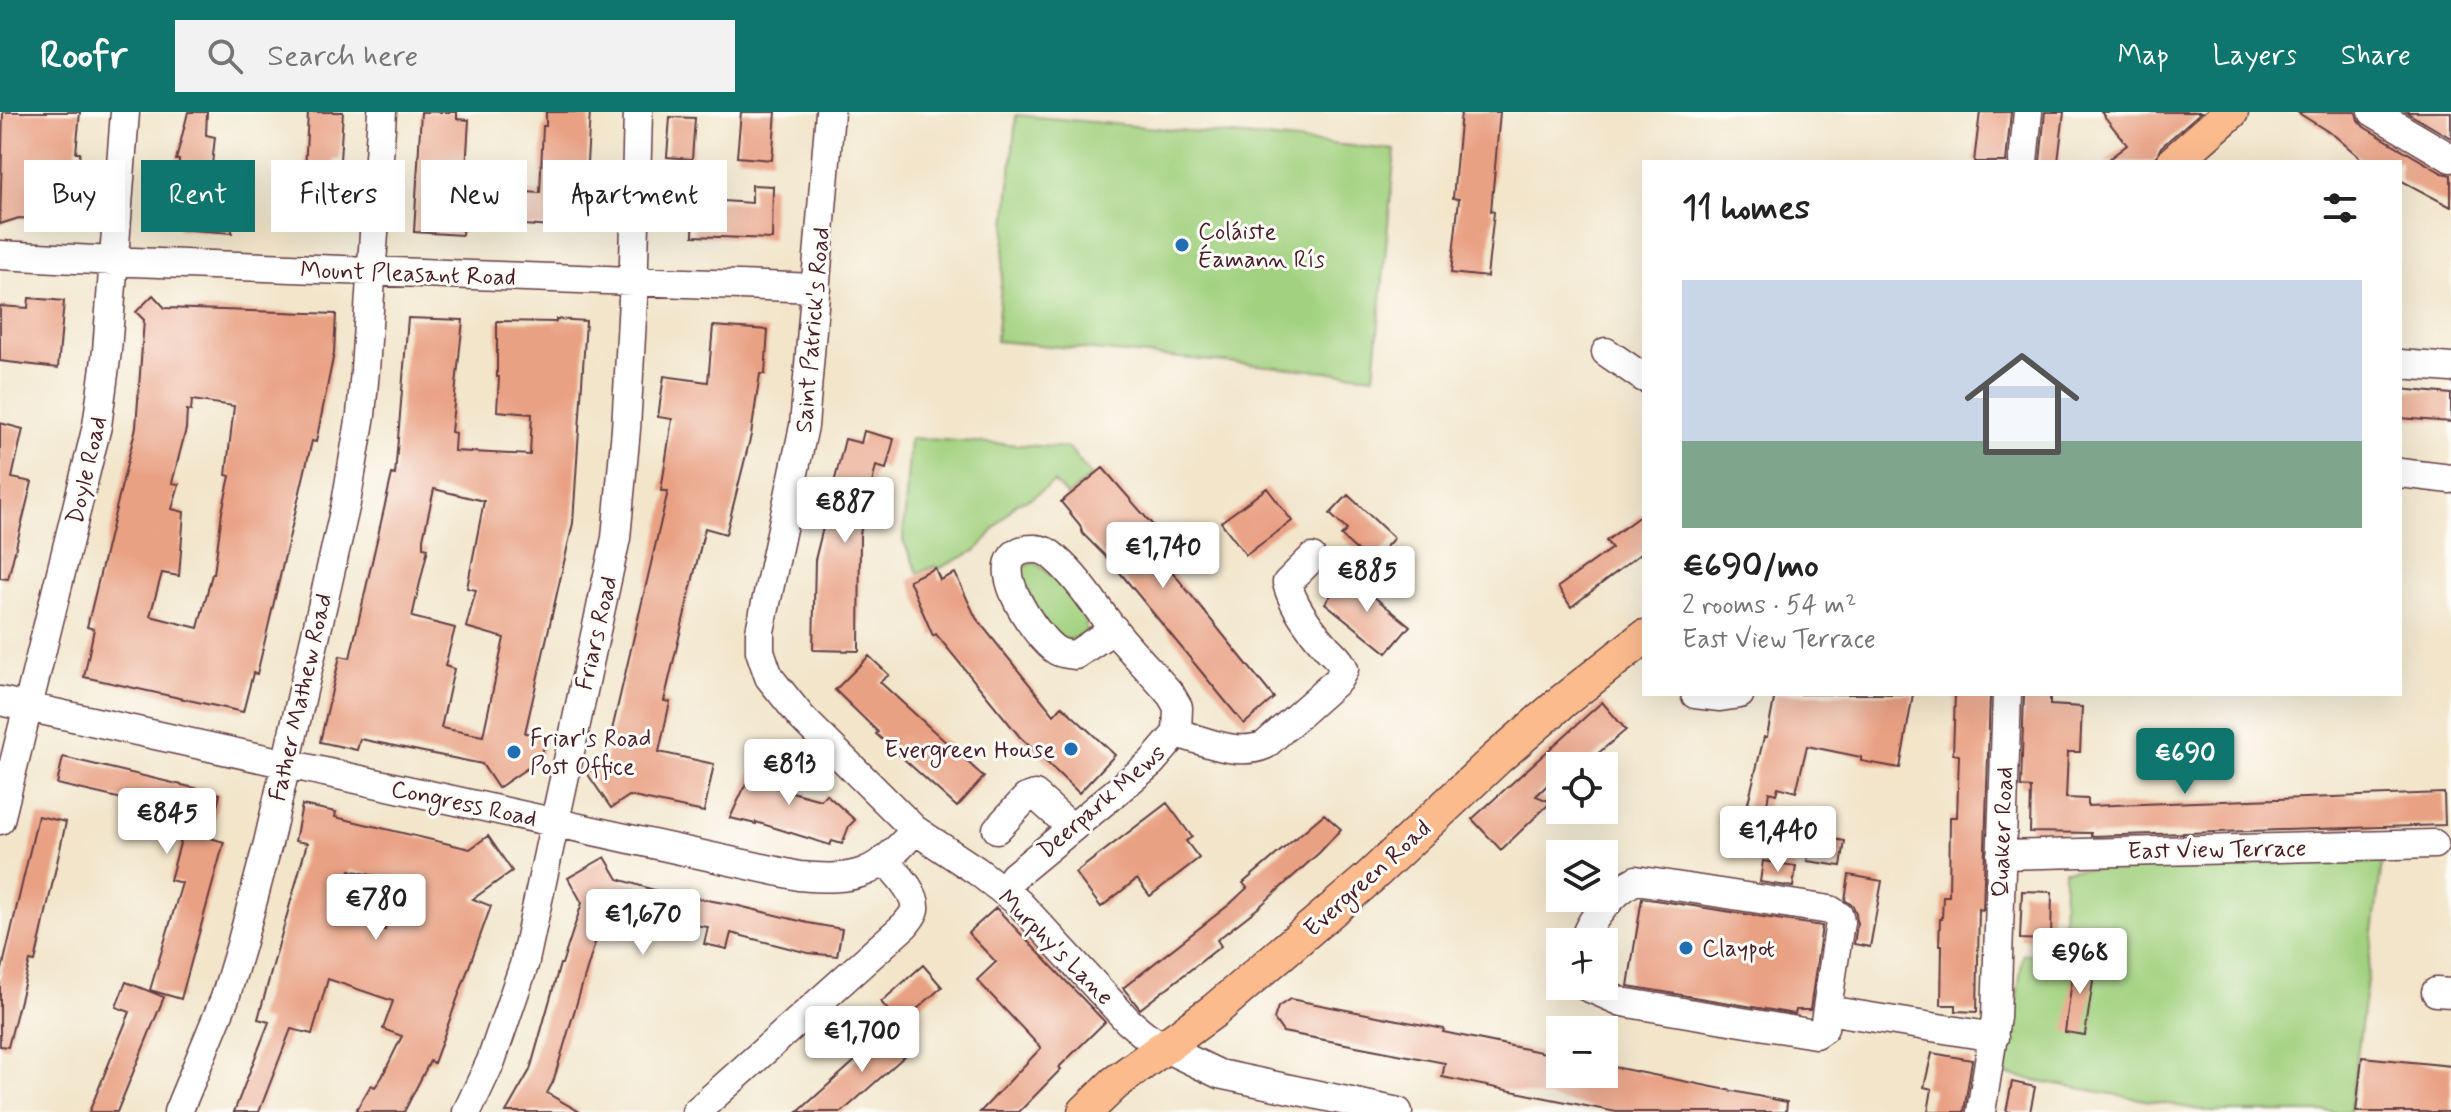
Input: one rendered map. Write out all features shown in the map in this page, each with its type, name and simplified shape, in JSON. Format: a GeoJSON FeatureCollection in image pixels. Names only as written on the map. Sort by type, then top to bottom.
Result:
{"type":"FeatureCollection","features":[{"type":"Feature","properties":{"kind":"main road"},"geometry":{"type":"LineString","coordinates":[[2176,160],[2231,112]]}},
{"type":"Feature","properties":{"kind":"main road","name":"Evergreen Road"},"geometry":{"type":"LineString","coordinates":[[1085,1112],[1115,1083],[1227,1000],[1368,879],[1563,701],[1640,648]]}},
{"type":"Feature","properties":{"kind":"street","name":"Doyle Road"},"geometry":{"type":"LineString","coordinates":[[0,820],[14,704],[97,426],[107,351],[125,112]]}},
{"type":"Feature","properties":{"kind":"street","name":"Father Mathew Road"},"geometry":{"type":"LineString","coordinates":[[178,1112],[225,998],[268,843],[337,544],[354,456],[365,370],[382,112]]}},
{"type":"Feature","properties":{"kind":"street","name":"Friars Road"},"geometry":{"type":"LineString","coordinates":[[467,1112],[491,1061],[524,965],[616,538],[634,282],[638,112]]}},
{"type":"Feature","properties":{"kind":"street","name":"Saint Patrick's Road"},"geometry":{"type":"LineString","coordinates":[[830,112],[803,434],[764,609],[760,651],[769,677],[802,718],[915,830],[946,850]]}},
{"type":"Feature","properties":{"kind":"street"},"geometry":{"type":"LineString","coordinates":[[2023,160],[2028,112]]}},
{"type":"Feature","properties":{"kind":"street"},"geometry":{"type":"LineString","coordinates":[[2373,112],[2451,158]]}},
{"type":"Feature","properties":{"kind":"street","name":"Mount Pleasant Road"},"geometry":{"type":"LineString","coordinates":[[0,255],[816,288]]}},
{"type":"Feature","properties":{"kind":"street"},"geometry":{"type":"LineString","coordinates":[[1606,352],[1642,377]]}},
{"type":"Feature","properties":{"kind":"street"},"geometry":{"type":"LineString","coordinates":[[2402,364],[2451,368]]}},
{"type":"Feature","properties":{"kind":"street"},"geometry":{"type":"LineString","coordinates":[[2402,473],[2451,479]]}},
{"type":"Feature","properties":{"kind":"street"},"geometry":{"type":"LineString","coordinates":[[1177,733],[1231,749],[1252,750],[1265,745],[1338,680],[1344,669],[1340,659],[1326,648],[1306,621],[1291,597],[1287,583],[1312,558]]}},
{"type":"Feature","properties":{"kind":"street","name":"Deerpark Mews"},"geometry":{"type":"LineString","coordinates":[[1003,891],[1014,876],[1151,763],[1177,733],[1178,707],[1171,695],[1114,629]]}},
{"type":"Feature","properties":{"kind":"street","name":"Quaker Road"},"geometry":{"type":"LineString","coordinates":[[1981,1112],[1994,1037],[2007,696]]}},
{"type":"Feature","properties":{"kind":"street","name":"Congress Road"},"geometry":{"type":"LineString","coordinates":[[14,704],[799,876],[855,876],[885,860],[915,830]]}},
{"type":"Feature","properties":{"kind":"street"},"geometry":{"type":"LineString","coordinates":[[997,829],[1026,798],[1035,795],[1071,827]]}},
{"type":"Feature","properties":{"kind":"street","name":"East View Terrace"},"geometry":{"type":"LineString","coordinates":[[2001,855],[2434,844]]}},
{"type":"Feature","properties":{"kind":"street","name":"Murphy's Lane"},"geometry":{"type":"LineString","coordinates":[[946,850],[1019,903],[1128,1021],[1163,1047],[1219,1074],[1398,1112]]}},
{"type":"Feature","properties":{"kind":"street"},"geometry":{"type":"LineString","coordinates":[[696,1112],[912,916],[915,909],[913,899],[885,860]]}},
{"type":"Feature","properties":{"kind":"street"},"geometry":{"type":"LineString","coordinates":[[1588,928],[1626,885],[1636,880],[1830,910],[1839,916],[1827,1010],[1824,1028],[1820,1032],[1808,1034],[1617,1000]]}},
{"type":"Feature","properties":{"kind":"street"},"geometry":{"type":"LineString","coordinates":[[1827,1010],[1994,1037]]}},
{"type":"Feature","properties":{"kind":"green space"},"geometry":{"type":"Polygon","coordinates":[[[1016,115],[1395,150],[1374,376],[996,341],[1016,115]]]}},
{"type":"Feature","properties":{"kind":"green space"},"geometry":{"type":"Polygon","coordinates":[[[910,438],[1069,448],[1091,476],[1067,496],[1054,482],[1031,498],[1016,503],[977,550],[938,569],[935,566],[918,573],[903,540],[910,438]]]}},
{"type":"Feature","properties":{"kind":"green space"},"geometry":{"type":"Polygon","coordinates":[[[1035,562],[1068,592],[1081,611],[1086,631],[1077,637],[1061,638],[1054,633],[1026,589],[1022,580],[1023,568],[1035,562]]]}},
{"type":"Feature","properties":{"kind":"green space"},"geometry":{"type":"Polygon","coordinates":[[[2382,862],[2350,1112],[2212,1112],[2006,1075],[2023,954],[2063,955],[2064,870],[2382,862]]]}},
{"type":"Feature","properties":{"kind":"building"},"geometry":{"type":"Polygon","coordinates":[[[3,112],[80,112],[76,153],[80,153],[79,160],[24,160],[24,218],[0,224],[3,112]]]}},
{"type":"Feature","properties":{"kind":"building"},"geometry":{"type":"Polygon","coordinates":[[[188,112],[207,112],[206,135],[215,137],[213,160],[176,160],[188,112]]]}},
{"type":"Feature","properties":{"kind":"building"},"geometry":{"type":"Polygon","coordinates":[[[308,112],[343,112],[340,160],[306,160],[308,112]]]}},
{"type":"Feature","properties":{"kind":"building"},"geometry":{"type":"Polygon","coordinates":[[[421,112],[457,112],[457,119],[469,120],[467,160],[421,160],[421,232],[462,232],[462,235],[414,232],[421,112]]]}},
{"type":"Feature","properties":{"kind":"building"},"geometry":{"type":"Polygon","coordinates":[[[546,112],[590,112],[587,160],[543,160],[543,226],[527,225],[527,192],[540,193],[543,126],[546,126],[546,112]]]}},
{"type":"Feature","properties":{"kind":"building"},"geometry":{"type":"Polygon","coordinates":[[[741,112],[776,112],[772,160],[737,157],[741,112]]]}},
{"type":"Feature","properties":{"kind":"building"},"geometry":{"type":"Polygon","coordinates":[[[1461,112],[1500,112],[1487,277],[1451,273],[1459,199],[1453,198],[1461,112]]]}},
{"type":"Feature","properties":{"kind":"building"},"geometry":{"type":"Polygon","coordinates":[[[1980,112],[2011,112],[2006,160],[1974,160],[1980,112]]]}},
{"type":"Feature","properties":{"kind":"building"},"geometry":{"type":"Polygon","coordinates":[[[2045,112],[2064,112],[2058,160],[2040,160],[2045,112]]]}},
{"type":"Feature","properties":{"kind":"building"},"geometry":{"type":"Polygon","coordinates":[[[2101,112],[2201,112],[2161,147],[2155,160],[2108,160],[2127,145],[2101,112]]]}},
{"type":"Feature","properties":{"kind":"building"},"geometry":{"type":"Polygon","coordinates":[[[2297,112],[2356,112],[2364,127],[2442,173],[2451,175],[2451,207],[2402,181],[2402,160],[2363,160],[2335,136],[2297,112]]]}},
{"type":"Feature","properties":{"kind":"building"},"geometry":{"type":"Polygon","coordinates":[[[2406,112],[2451,112],[2451,138],[2406,112]]]}},
{"type":"Feature","properties":{"kind":"building"},"geometry":{"type":"Polygon","coordinates":[[[670,117],[695,118],[692,159],[667,157],[670,117]]]}},
{"type":"Feature","properties":{"kind":"building"},"geometry":{"type":"Polygon","coordinates":[[[752,185],[773,186],[772,239],[693,236],[693,232],[727,232],[727,201],[752,203],[752,185]]]}},
{"type":"Feature","properties":{"kind":"building"},"geometry":{"type":"Polygon","coordinates":[[[153,295],[165,308],[336,314],[334,353],[316,442],[312,441],[257,674],[253,673],[243,712],[84,677],[94,629],[87,627],[136,427],[144,320],[136,312],[153,295]],[[192,400],[191,411],[187,410],[186,429],[172,483],[179,484],[172,509],[184,512],[179,576],[162,573],[150,616],[198,628],[214,574],[230,476],[226,475],[234,406],[192,400]]]}},
{"type":"Feature","properties":{"kind":"building"},"geometry":{"type":"Polygon","coordinates":[[[29,298],[64,301],[58,368],[0,361],[0,306],[28,308],[29,298]]]}},
{"type":"Feature","properties":{"kind":"building"},"geometry":{"type":"Polygon","coordinates":[[[408,318],[463,320],[451,432],[455,433],[454,451],[530,455],[532,414],[497,411],[497,321],[586,321],[573,523],[525,733],[546,737],[541,759],[498,788],[482,764],[360,739],[357,750],[320,742],[340,656],[350,658],[392,474],[395,475],[408,318]],[[434,489],[423,539],[423,547],[428,548],[412,617],[455,628],[445,666],[454,669],[441,728],[483,736],[504,638],[466,627],[476,590],[467,588],[484,501],[434,489]]]}},
{"type":"Feature","properties":{"kind":"building"},"geometry":{"type":"Polygon","coordinates":[[[713,326],[768,330],[765,374],[760,374],[751,435],[726,534],[705,528],[664,701],[670,702],[659,752],[714,764],[704,812],[629,796],[611,808],[587,773],[605,760],[668,491],[661,491],[672,419],[658,417],[664,376],[708,382],[713,326]]]}},
{"type":"Feature","properties":{"kind":"building"},"geometry":{"type":"Polygon","coordinates":[[[2402,389],[2451,394],[2451,422],[2402,418],[2402,389]]]}},
{"type":"Feature","properties":{"kind":"building"},"geometry":{"type":"Polygon","coordinates":[[[0,423],[23,429],[12,478],[32,482],[8,579],[0,578],[0,423]]]}},
{"type":"Feature","properties":{"kind":"building"},"geometry":{"type":"Polygon","coordinates":[[[864,431],[894,439],[886,469],[876,466],[860,534],[859,651],[813,650],[815,560],[845,439],[861,443],[864,431]]]}},
{"type":"Feature","properties":{"kind":"building"},"geometry":{"type":"Polygon","coordinates":[[[1103,468],[1156,529],[1145,538],[1274,698],[1244,724],[1113,564],[1083,534],[1080,525],[1061,502],[1103,468]]]}},
{"type":"Feature","properties":{"kind":"building"},"geometry":{"type":"Polygon","coordinates":[[[1267,488],[1292,521],[1246,555],[1221,522],[1267,488]]]}},
{"type":"Feature","properties":{"kind":"building"},"geometry":{"type":"Polygon","coordinates":[[[1348,495],[1394,538],[1371,563],[1341,536],[1347,530],[1330,514],[1348,495]]]}},
{"type":"Feature","properties":{"kind":"building"},"geometry":{"type":"Polygon","coordinates":[[[1642,514],[1642,553],[1571,607],[1558,587],[1612,548],[1606,541],[1642,514]]]}},
{"type":"Feature","properties":{"kind":"building"},"geometry":{"type":"Polygon","coordinates":[[[935,568],[940,580],[955,573],[976,618],[1054,715],[1062,706],[1115,755],[1079,793],[1020,737],[936,634],[933,636],[909,580],[935,568]]]}},
{"type":"Feature","properties":{"kind":"building"},"geometry":{"type":"Polygon","coordinates":[[[1347,575],[1410,626],[1387,653],[1325,603],[1347,575]]]}},
{"type":"Feature","properties":{"kind":"building"},"geometry":{"type":"Polygon","coordinates":[[[869,656],[889,675],[880,682],[984,777],[957,807],[876,734],[878,732],[835,690],[869,656]]]}},
{"type":"Feature","properties":{"kind":"building"},"geometry":{"type":"Polygon","coordinates":[[[1775,696],[1913,696],[1900,768],[1807,746],[1796,792],[1778,787],[1776,794],[1769,792],[1759,854],[1733,850],[1738,818],[1744,819],[1764,737],[1767,737],[1775,696]]]}},
{"type":"Feature","properties":{"kind":"building"},"geometry":{"type":"Polygon","coordinates":[[[1955,696],[1990,696],[1977,1012],[1956,1011],[1956,1005],[1941,1005],[1940,919],[1943,896],[1949,896],[1950,817],[1957,817],[1959,755],[1953,754],[1955,696]]]}},
{"type":"Feature","properties":{"kind":"building"},"geometry":{"type":"Polygon","coordinates":[[[2024,696],[2050,696],[2050,705],[2082,707],[2080,752],[2068,752],[2066,798],[2088,799],[2088,806],[2444,793],[2445,825],[2091,836],[2091,833],[2030,832],[2031,788],[2021,787],[2024,696]]]}},
{"type":"Feature","properties":{"kind":"building"},"geometry":{"type":"Polygon","coordinates":[[[1602,702],[1626,730],[1600,752],[1546,752],[1602,702]]]}},
{"type":"Feature","properties":{"kind":"building"},"geometry":{"type":"Polygon","coordinates":[[[766,741],[777,745],[766,785],[821,800],[826,794],[855,820],[849,826],[842,844],[832,841],[830,845],[756,822],[730,818],[766,741]]]}},
{"type":"Feature","properties":{"kind":"building"},"geometry":{"type":"Polygon","coordinates":[[[1546,752],[1546,786],[1536,796],[1546,800],[1546,807],[1501,850],[1472,819],[1546,752]]]}},
{"type":"Feature","properties":{"kind":"building"},"geometry":{"type":"Polygon","coordinates":[[[63,757],[220,794],[210,838],[224,842],[181,999],[150,990],[182,883],[170,880],[188,814],[57,784],[63,757]]]}},
{"type":"Feature","properties":{"kind":"building"},"geometry":{"type":"Polygon","coordinates":[[[1167,803],[1192,837],[1186,841],[1199,858],[1150,896],[1137,879],[1101,907],[1075,873],[1167,803]]]}},
{"type":"Feature","properties":{"kind":"building"},"geometry":{"type":"Polygon","coordinates":[[[302,805],[336,812],[335,817],[470,849],[488,836],[512,871],[473,899],[491,906],[434,1063],[430,1061],[404,1112],[355,1112],[371,1085],[375,1087],[382,1077],[402,1036],[383,1029],[393,1001],[328,979],[312,1034],[291,1029],[259,1112],[234,1112],[269,1022],[258,1019],[307,843],[295,841],[302,805]],[[350,870],[337,917],[385,930],[397,881],[350,870]]]}},
{"type":"Feature","properties":{"kind":"building"},"geometry":{"type":"Polygon","coordinates":[[[1324,814],[1341,829],[1320,852],[1217,940],[1221,946],[1140,1009],[1123,988],[1230,904],[1247,888],[1243,883],[1324,814]]]}},
{"type":"Feature","properties":{"kind":"building"},"geometry":{"type":"Polygon","coordinates":[[[38,816],[66,822],[35,962],[30,961],[8,1047],[0,1046],[0,978],[38,816]]]}},
{"type":"Feature","properties":{"kind":"building"},"geometry":{"type":"Polygon","coordinates":[[[1811,835],[1845,841],[1841,866],[1807,861],[1811,835]]]}},
{"type":"Feature","properties":{"kind":"building"},"geometry":{"type":"Polygon","coordinates":[[[605,857],[618,879],[657,891],[842,929],[837,956],[808,953],[731,933],[727,949],[704,944],[708,927],[657,919],[607,903],[553,1082],[547,1093],[580,1112],[506,1112],[530,1070],[560,964],[582,903],[568,878],[605,857]]]}},
{"type":"Feature","properties":{"kind":"building"},"geometry":{"type":"Polygon","coordinates":[[[1763,861],[1796,866],[1793,887],[1760,882],[1763,861]]]}},
{"type":"Feature","properties":{"kind":"building"},"geometry":{"type":"Polygon","coordinates":[[[1849,875],[1882,881],[1870,947],[1854,944],[1856,913],[1845,900],[1849,875]]]}},
{"type":"Feature","properties":{"kind":"building"},"geometry":{"type":"Polygon","coordinates":[[[2022,891],[2052,892],[2051,940],[2020,939],[2022,891]]]}},
{"type":"Feature","properties":{"kind":"building"},"geometry":{"type":"Polygon","coordinates":[[[1642,898],[1822,926],[1810,1010],[1796,1010],[1795,1014],[1628,986],[1642,898]]]}},
{"type":"Feature","properties":{"kind":"building"},"geometry":{"type":"Polygon","coordinates":[[[996,908],[1105,1022],[1019,1112],[980,1112],[1041,1048],[977,980],[996,962],[968,933],[996,908]]]}},
{"type":"Feature","properties":{"kind":"building"},"geometry":{"type":"Polygon","coordinates":[[[2075,958],[2096,961],[2085,1035],[2065,1032],[2075,958]]]}},
{"type":"Feature","properties":{"kind":"building"},"geometry":{"type":"Polygon","coordinates":[[[923,965],[942,987],[900,1024],[881,1002],[923,965]]]}},
{"type":"Feature","properties":{"kind":"building"},"geometry":{"type":"Polygon","coordinates":[[[126,982],[164,997],[117,1112],[89,1112],[130,1012],[116,1007],[126,982]]]}},
{"type":"Feature","properties":{"kind":"building"},"geometry":{"type":"Polygon","coordinates":[[[1290,999],[1444,1029],[1443,1032],[1546,1053],[1546,1088],[1618,1088],[1618,1068],[1787,1102],[1786,1112],[1616,1112],[1442,1077],[1445,1063],[1283,1032],[1274,1019],[1278,1007],[1290,999]]]}},
{"type":"Feature","properties":{"kind":"building"},"geometry":{"type":"Polygon","coordinates":[[[895,1025],[915,1047],[842,1112],[798,1112],[895,1025]]]}},
{"type":"Feature","properties":{"kind":"building"},"geometry":{"type":"Polygon","coordinates":[[[1932,1053],[1972,1060],[1964,1112],[1928,1112],[1932,1089],[1924,1087],[1932,1053]]]}},
{"type":"Feature","properties":{"kind":"building"},"geometry":{"type":"Polygon","coordinates":[[[2362,1057],[2451,1066],[2451,1112],[2356,1112],[2362,1057]]]}},
{"type":"Feature","properties":{"kind":"building"},"geometry":{"type":"Polygon","coordinates":[[[2012,1082],[2035,1087],[2030,1112],[2006,1112],[2012,1082]]]}},
{"type":"Feature","properties":{"kind":"place","name":"Coláiste Éamann Rís"},"geometry":{"type":"Point","coordinates":[1182,245]}},
{"type":"Feature","properties":{"kind":"place","name":"Evergreen House"},"geometry":{"type":"Point","coordinates":[1071,749]}},
{"type":"Feature","properties":{"kind":"place","name":"Friar's Road Post Office"},"geometry":{"type":"Point","coordinates":[514,752]}},
{"type":"Feature","properties":{"kind":"place","name":"Claypot"},"geometry":{"type":"Point","coordinates":[1686,948]}}]}
